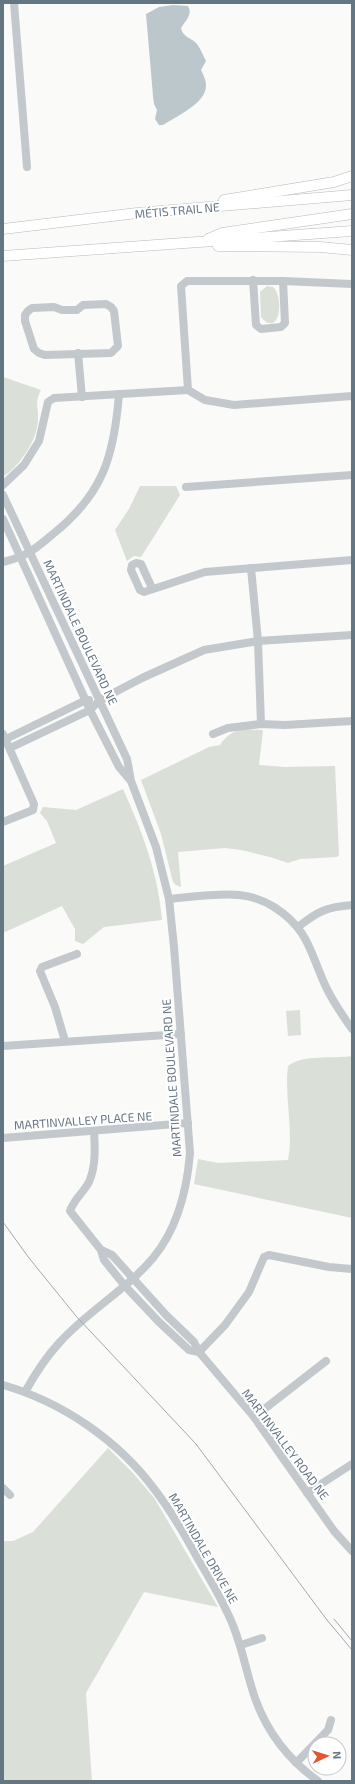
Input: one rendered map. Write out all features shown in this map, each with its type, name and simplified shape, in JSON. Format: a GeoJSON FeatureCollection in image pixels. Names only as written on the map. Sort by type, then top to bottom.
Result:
{"type":"FeatureCollection","features":[{"type":"Feature","properties":{"kind":"main road"},"geometry":{"type":"LineString","coordinates":[[137,213],[326,184],[352,176]]}},
{"type":"Feature","properties":{"kind":"main road","name":"MÉTIS TRAIL NE"},"geometry":{"type":"LineString","coordinates":[[3,230],[137,213],[352,195]]}},
{"type":"Feature","properties":{"kind":"main road"},"geometry":{"type":"LineString","coordinates":[[198,242],[222,233],[352,214]]}},
{"type":"Feature","properties":{"kind":"main road"},"geometry":{"type":"LineString","coordinates":[[3,256],[352,231]]}},
{"type":"Feature","properties":{"kind":"main road"},"geometry":{"type":"LineString","coordinates":[[198,242],[224,247],[320,247],[352,250]]}},
{"type":"Feature","properties":{"kind":"street"},"geometry":{"type":"LineString","coordinates":[[14,3],[27,167]]}},
{"type":"Feature","properties":{"kind":"street"},"geometry":{"type":"LineString","coordinates":[[253,280],[256,326],[261,329],[281,327],[285,323],[283,280]]}},
{"type":"Feature","properties":{"kind":"street"},"geometry":{"type":"LineString","coordinates":[[188,390],[181,286],[187,281],[283,280],[352,284]]}},
{"type":"Feature","properties":{"kind":"street"},"geometry":{"type":"LineString","coordinates":[[106,304],[111,307],[114,311],[118,346],[115,351],[111,353],[78,353],[45,355],[34,349],[25,321],[25,315],[28,311],[32,308],[54,307],[62,310],[77,310],[83,305],[106,304]]}},
{"type":"Feature","properties":{"kind":"street"},"geometry":{"type":"LineString","coordinates":[[78,353],[82,397]]}},
{"type":"Feature","properties":{"kind":"street"},"geometry":{"type":"LineString","coordinates":[[3,485],[24,465],[39,441],[48,402],[54,398],[188,390],[205,400],[234,405],[352,396]]}},
{"type":"Feature","properties":{"kind":"street"},"geometry":{"type":"LineString","coordinates":[[3,562],[20,558],[30,553],[66,523],[83,506],[97,486],[110,457],[116,428],[119,394]]}},
{"type":"Feature","properties":{"kind":"street"},"geometry":{"type":"LineString","coordinates":[[186,487],[352,475]]}},
{"type":"Feature","properties":{"kind":"street","name":"MARTINDALE BOULEVARD NE"},"geometry":{"type":"LineString","coordinates":[[3,495],[127,759],[131,781],[156,847],[169,900],[190,1153],[188,1180],[181,1205],[176,1218],[154,1257],[133,1279],[61,1340],[43,1362],[25,1392]]}},
{"type":"Feature","properties":{"kind":"street","name":"MARTINDALE BOULEVARD NE"},"geometry":{"type":"LineString","coordinates":[[3,519],[90,710],[119,767],[131,781]]}},
{"type":"Feature","properties":{"kind":"street"},"geometry":{"type":"LineString","coordinates":[[152,588],[205,572],[352,560]]}},
{"type":"Feature","properties":{"kind":"street"},"geometry":{"type":"LineString","coordinates":[[251,568],[258,641],[261,724]]}},
{"type":"Feature","properties":{"kind":"street"},"geometry":{"type":"LineString","coordinates":[[10,748],[90,710],[100,700],[142,678],[204,650],[258,641],[352,635]]}},
{"type":"Feature","properties":{"kind":"street"},"geometry":{"type":"LineString","coordinates":[[3,822],[33,810],[34,804],[4,737],[86,700],[100,700]]}},
{"type":"Feature","properties":{"kind":"street"},"geometry":{"type":"LineString","coordinates":[[213,734],[228,728],[261,724],[285,725],[352,721]]}},
{"type":"Feature","properties":{"kind":"street"},"geometry":{"type":"LineString","coordinates":[[169,900],[224,894],[241,895],[256,898],[285,914],[298,927],[309,944],[326,987],[352,1029]]}},
{"type":"Feature","properties":{"kind":"street"},"geometry":{"type":"LineString","coordinates":[[298,927],[314,914],[336,906],[352,905]]}},
{"type":"Feature","properties":{"kind":"street"},"geometry":{"type":"LineString","coordinates":[[66,1041],[55,1006],[40,972],[42,967],[76,954]]}},
{"type":"Feature","properties":{"kind":"street"},"geometry":{"type":"LineString","coordinates":[[343,1015],[352,1020]]}},
{"type":"Feature","properties":{"kind":"street"},"geometry":{"type":"LineString","coordinates":[[3,1046],[181,1034]]}},
{"type":"Feature","properties":{"kind":"street","name":"MARTINVALLEY PLACE NE"},"geometry":{"type":"LineString","coordinates":[[3,1138],[188,1123]]}},
{"type":"Feature","properties":{"kind":"street"},"geometry":{"type":"LineString","coordinates":[[94,1131],[95,1158],[89,1182],[73,1203],[70,1211],[101,1250]]}},
{"type":"Feature","properties":{"kind":"street","name":"MARTINVALLEY ROAD NE"},"geometry":{"type":"LineString","coordinates":[[101,1250],[112,1255],[166,1315],[194,1342],[199,1352],[254,1417],[334,1531],[352,1551]]}},
{"type":"Feature","properties":{"kind":"street","name":"MARTINVALLEY ROAD NE"},"geometry":{"type":"LineString","coordinates":[[101,1250],[104,1260],[125,1286],[159,1322],[189,1350],[199,1352]]}},
{"type":"Feature","properties":{"kind":"street"},"geometry":{"type":"LineString","coordinates":[[199,1352],[225,1325],[249,1292],[264,1257],[269,1255],[329,1267],[352,1269]]}},
{"type":"Feature","properties":{"kind":"street"},"geometry":{"type":"LineString","coordinates":[[254,1417],[326,1361]]}},
{"type":"Feature","properties":{"kind":"street","name":"MARTINDALE DRIVE NE"},"geometry":{"type":"LineString","coordinates":[[3,1385],[25,1392],[66,1411],[124,1454],[140,1472],[169,1509],[222,1601],[241,1645],[255,1699],[274,1738],[296,1762],[318,1781]]}},
{"type":"Feature","properties":{"kind":"street"},"geometry":{"type":"LineString","coordinates":[[307,1493],[352,1464]]}},
{"type":"Feature","properties":{"kind":"street"},"geometry":{"type":"LineString","coordinates":[[3,1488],[10,1495]]}},
{"type":"Feature","properties":{"kind":"street"},"geometry":{"type":"LineString","coordinates":[[241,1645],[262,1638]]}},
{"type":"Feature","properties":{"kind":"street"},"geometry":{"type":"LineString","coordinates":[[296,1762],[328,1730],[331,1720]]}},
{"type":"Feature","properties":{"kind":"shaded area"},"geometry":{"type":"Polygon","coordinates":[[[173,5],[188,6],[190,12],[181,28],[185,36],[197,44],[206,61],[201,70],[206,85],[205,92],[201,98],[189,109],[163,125],[159,125],[155,119],[157,110],[154,104],[153,96],[146,14],[159,7],[173,5]]]}},
{"type":"Feature","properties":{"kind":"shaded area"},"geometry":{"type":"Polygon","coordinates":[[[267,286],[273,287],[277,292],[279,299],[278,314],[276,320],[272,323],[267,322],[261,317],[260,292],[267,286]]]}},
{"type":"Feature","properties":{"kind":"shaded area"},"geometry":{"type":"Polygon","coordinates":[[[3,377],[41,390],[37,405],[37,428],[31,444],[16,466],[3,477],[3,377]]]}},
{"type":"Feature","properties":{"kind":"shaded area"},"geometry":{"type":"Polygon","coordinates":[[[140,486],[176,486],[180,495],[141,557],[134,556],[127,561],[115,530],[129,509],[140,486]]]}},
{"type":"Feature","properties":{"kind":"shaded area"},"geometry":{"type":"Polygon","coordinates":[[[244,730],[263,730],[259,765],[285,767],[335,766],[339,855],[337,857],[300,859],[288,863],[241,850],[225,848],[178,852],[181,887],[176,885],[173,882],[161,834],[141,780],[209,747],[220,745],[229,735],[234,732],[244,730]]]}},
{"type":"Feature","properties":{"kind":"shaded area"},"geometry":{"type":"Polygon","coordinates":[[[123,789],[143,837],[153,869],[162,920],[104,927],[83,944],[75,941],[75,929],[62,906],[3,933],[3,866],[56,843],[47,821],[40,813],[43,807],[76,810],[123,789]]]}},
{"type":"Feature","properties":{"kind":"shaded area"},"geometry":{"type":"Polygon","coordinates":[[[300,1010],[301,1035],[288,1036],[286,1011],[300,1010]]]}},
{"type":"Feature","properties":{"kind":"shaded area"},"geometry":{"type":"Polygon","coordinates":[[[352,1056],[352,1218],[194,1184],[198,1159],[218,1163],[288,1160],[290,1148],[290,1125],[287,1089],[288,1066],[294,1062],[310,1058],[352,1056]]]}},
{"type":"Feature","properties":{"kind":"shaded area"},"geometry":{"type":"Polygon","coordinates":[[[108,1448],[133,1473],[155,1499],[218,1607],[144,1592],[86,1693],[92,1781],[3,1781],[3,1541],[13,1541],[33,1532],[108,1448]]]}},
{"type":"Feature","properties":{"kind":"tram line"},"geometry":{"type":"LineString","coordinates":[[3,1222],[29,1258],[76,1316],[196,1444],[327,1620],[352,1650]]}},
{"type":"Feature","properties":{"kind":"tram line"},"geometry":{"type":"LineString","coordinates":[[334,1619],[352,1641]]}}]}
